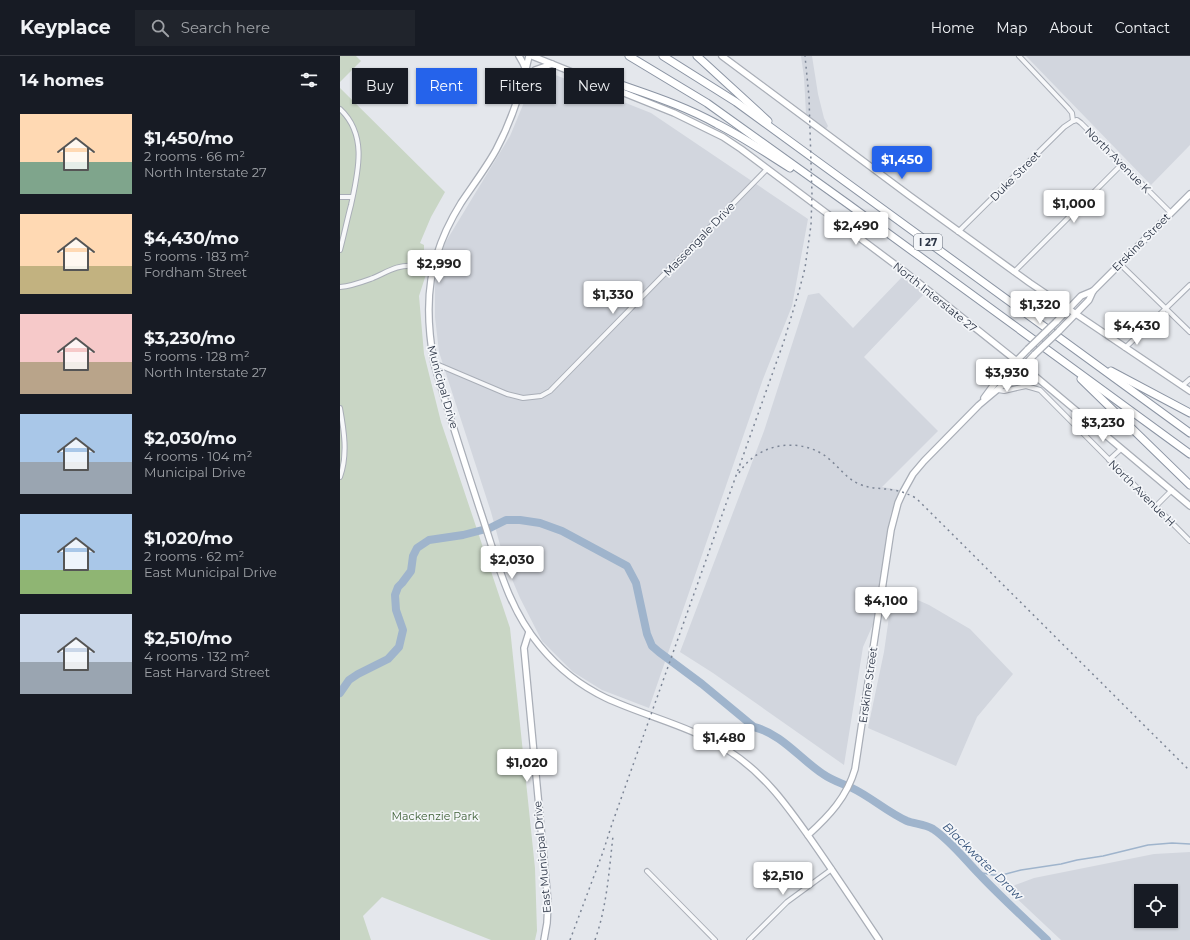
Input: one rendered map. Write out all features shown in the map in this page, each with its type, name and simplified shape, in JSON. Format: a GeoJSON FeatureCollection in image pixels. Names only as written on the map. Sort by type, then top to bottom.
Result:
{"type":"FeatureCollection","features":[{"type":"Feature","properties":{"kind":"highway","name":"I 27"},"geometry":{"type":"LineString","coordinates":[[629,56],[707,103],[1190,454]]}},
{"type":"Feature","properties":{"kind":"highway","name":"I 27"},"geometry":{"type":"LineString","coordinates":[[663,56],[736,102],[1190,433]]}},
{"type":"Feature","properties":{"kind":"highway"},"geometry":{"type":"LineString","coordinates":[[697,56],[761,113],[780,134]]}},
{"type":"Feature","properties":{"kind":"highway"},"geometry":{"type":"LineString","coordinates":[[624,86],[693,111],[726,129],[845,202]]}},
{"type":"Feature","properties":{"kind":"highway"},"geometry":{"type":"LineString","coordinates":[[1051,352],[1097,394],[1190,485]]}},
{"type":"Feature","properties":{"kind":"highway"},"geometry":{"type":"LineString","coordinates":[[1091,360],[1190,413]]}},
{"type":"Feature","properties":{"kind":"street"},"geometry":{"type":"LineString","coordinates":[[518,56],[524,63],[525,68]]}},
{"type":"Feature","properties":{"kind":"street","name":"Municipal Drive"},"geometry":{"type":"LineString","coordinates":[[527,68],[531,56]]}},
{"type":"Feature","properties":{"kind":"street","name":"North Interstate 27"},"geometry":{"type":"LineString","coordinates":[[531,56],[564,69]]}},
{"type":"Feature","properties":{"kind":"street"},"geometry":{"type":"LineString","coordinates":[[722,56],[958,232],[1067,310],[1190,391]]}},
{"type":"Feature","properties":{"kind":"street","name":"North Avenue K"},"geometry":{"type":"LineString","coordinates":[[1019,56],[1068,108],[1072,113],[1073,121],[1077,120],[1081,123],[1171,213]]}},
{"type":"Feature","properties":{"kind":"street"},"geometry":{"type":"LineString","coordinates":[[541,68],[552,64]]}},
{"type":"Feature","properties":{"kind":"street","name":"North Interstate 27"},"geometry":{"type":"LineString","coordinates":[[624,93],[702,126],[723,137],[767,169],[905,272],[1023,366],[1190,506]]}},
{"type":"Feature","properties":{"kind":"street","name":"Municipal Drive"},"geometry":{"type":"LineString","coordinates":[[516,104],[508,126],[496,149],[446,230],[433,270],[428,310],[430,341],[434,363],[510,599],[529,632],[541,648],[559,666],[594,692],[618,703],[693,731],[718,744],[751,767],[778,795],[808,835],[879,940]]}},
{"type":"Feature","properties":{"kind":"street"},"geometry":{"type":"LineString","coordinates":[[340,109],[353,126],[359,146],[359,162],[340,250]]}},
{"type":"Feature","properties":{"kind":"street","name":"Duke Street"},"geometry":{"type":"LineString","coordinates":[[958,232],[1064,127],[1073,121]]}},
{"type":"Feature","properties":{"kind":"street"},"geometry":{"type":"LineString","coordinates":[[1014,272],[1122,164]]}},
{"type":"Feature","properties":{"kind":"street","name":"Massengale Drive"},"geometry":{"type":"LineString","coordinates":[[434,363],[507,394],[523,398],[541,396],[550,391],[767,169]]}},
{"type":"Feature","properties":{"kind":"street","name":"Erskine Street"},"geometry":{"type":"LineString","coordinates":[[979,405],[995,383],[1067,310],[1082,296],[1093,291],[1190,194]]}},
{"type":"Feature","properties":{"kind":"street"},"geometry":{"type":"LineString","coordinates":[[340,197],[352,197]]}},
{"type":"Feature","properties":{"kind":"street"},"geometry":{"type":"LineString","coordinates":[[1120,264],[1190,332]]}},
{"type":"Feature","properties":{"kind":"street"},"geometry":{"type":"LineString","coordinates":[[340,287],[357,284],[389,269],[400,266],[414,266],[433,270]]}},
{"type":"Feature","properties":{"kind":"street"},"geometry":{"type":"LineString","coordinates":[[1124,348],[1190,285]]}},
{"type":"Feature","properties":{"kind":"street","name":"Erskine Street"},"geometry":{"type":"LineString","coordinates":[[808,835],[828,817],[842,799],[851,783],[855,770],[889,541],[898,503],[908,482],[924,461],[979,405],[998,390],[1063,327],[1089,300],[1093,291]]}},
{"type":"Feature","properties":{"kind":"street"},"geometry":{"type":"LineString","coordinates":[[1182,386],[1190,379]]}},
{"type":"Feature","properties":{"kind":"street","name":"North Avenue H"},"geometry":{"type":"LineString","coordinates":[[998,390],[1026,386],[1040,390],[1190,541]]}},
{"type":"Feature","properties":{"kind":"street"},"geometry":{"type":"LineString","coordinates":[[340,408],[344,444],[343,465],[340,477]]}},
{"type":"Feature","properties":{"kind":"street"},"geometry":{"type":"LineString","coordinates":[[1109,460],[1121,449]]}},
{"type":"Feature","properties":{"kind":"street"},"geometry":{"type":"LineString","coordinates":[[1155,506],[1172,490]]}},
{"type":"Feature","properties":{"kind":"street","name":"East Municipal Drive"},"geometry":{"type":"LineString","coordinates":[[529,632],[524,648],[548,902],[547,923],[544,940]]}},
{"type":"Feature","properties":{"kind":"street"},"geometry":{"type":"LineString","coordinates":[[749,940],[787,902],[832,869]]}},
{"type":"Feature","properties":{"kind":"street"},"geometry":{"type":"LineString","coordinates":[[647,871],[715,940]]}},
{"type":"Feature","properties":{"kind":"shaded area"},"geometry":{"type":"Polygon","coordinates":[[[801,56],[812,56],[818,94],[824,118],[828,126],[826,129],[806,114],[801,56]]]}},
{"type":"Feature","properties":{"kind":"shaded area"},"geometry":{"type":"Polygon","coordinates":[[[1026,56],[1190,56],[1190,145],[1151,185],[1026,56]]]}},
{"type":"Feature","properties":{"kind":"shaded area"},"geometry":{"type":"Polygon","coordinates":[[[556,75],[564,78],[564,104],[624,104],[624,102],[651,113],[808,219],[792,306],[763,379],[649,708],[602,690],[573,672],[542,641],[520,598],[505,563],[491,512],[439,352],[435,317],[435,277],[445,243],[510,136],[523,104],[556,104],[556,75]]]}},
{"type":"Feature","properties":{"kind":"shaded area"},"geometry":{"type":"Polygon","coordinates":[[[902,277],[924,294],[864,357],[938,431],[882,487],[900,490],[891,513],[875,620],[863,647],[844,765],[713,673],[680,652],[764,431],[808,295],[819,293],[853,328],[902,277]]]}},
{"type":"Feature","properties":{"kind":"shaded area"},"geometry":{"type":"Polygon","coordinates":[[[893,589],[929,605],[970,629],[1013,674],[977,717],[956,766],[868,728],[884,652],[893,589]]]}},
{"type":"Feature","properties":{"kind":"shaded area"},"geometry":{"type":"Polygon","coordinates":[[[1190,852],[1190,940],[1061,940],[1010,892],[1015,885],[1034,878],[1154,854],[1190,852]]]}},
{"type":"Feature","properties":{"kind":"green space"},"geometry":{"type":"Polygon","coordinates":[[[340,56],[356,56],[361,61],[354,68],[352,68],[352,70],[340,82],[340,56]]]}},
{"type":"Feature","properties":{"kind":"green space","name":"Mackenzie Park"},"geometry":{"type":"Polygon","coordinates":[[[340,88],[352,100],[352,104],[356,104],[445,192],[431,217],[420,243],[424,245],[424,251],[431,259],[419,296],[424,354],[441,422],[510,628],[535,868],[537,931],[535,940],[491,940],[382,897],[363,916],[371,940],[340,940],[340,88]]]}},
{"type":"Feature","properties":{"kind":"waterway","name":"Blackwater Draw"},"geometry":{"type":"LineString","coordinates":[[340,693],[349,680],[388,659],[399,647],[403,630],[396,610],[395,595],[398,587],[411,571],[413,556],[417,548],[429,540],[463,535],[490,528],[506,520],[520,520],[540,523],[562,531],[627,566],[636,583],[647,634],[652,646],[702,684],[754,727],[773,735],[823,774],[845,785]]}},
{"type":"Feature","properties":{"kind":"waterway","name":"Blackwater Draw"},"geometry":{"type":"LineString","coordinates":[[852,788],[907,821],[930,827],[940,834],[1047,940]]}},
{"type":"Feature","properties":{"kind":"waterway"},"geometry":{"type":"LineString","coordinates":[[977,872],[1002,875],[1021,870],[1103,856],[1148,845],[1172,843],[1190,844]]}},
{"type":"Feature","properties":{"kind":"railway"},"geometry":{"type":"LineString","coordinates":[[570,940],[603,852],[784,341],[799,291],[805,268],[811,225],[812,195],[809,97],[805,56]]}},
{"type":"Feature","properties":{"kind":"railway"},"geometry":{"type":"LineString","coordinates":[[739,473],[756,455],[766,450],[778,446],[801,446],[813,449],[824,455],[845,475],[863,486],[899,491],[916,498],[1190,771]]}},
{"type":"Feature","properties":{"kind":"railway"},"geometry":{"type":"LineString","coordinates":[[595,940],[605,901],[613,836]]}}]}
